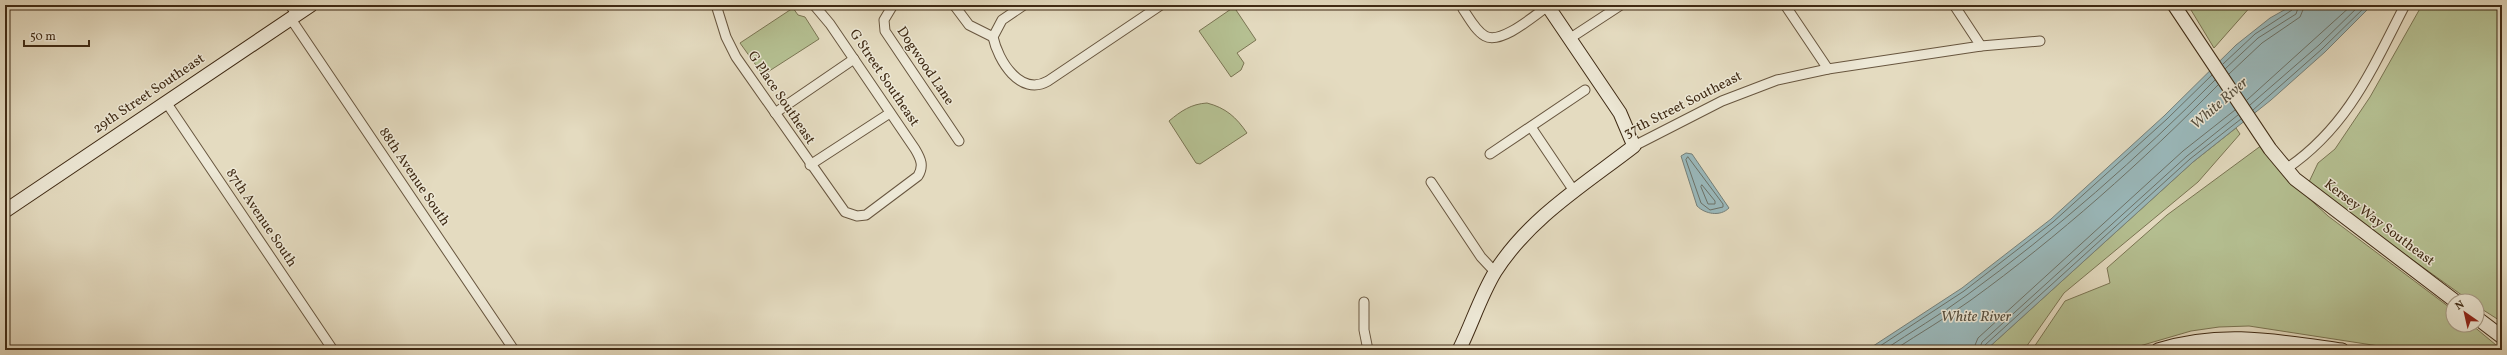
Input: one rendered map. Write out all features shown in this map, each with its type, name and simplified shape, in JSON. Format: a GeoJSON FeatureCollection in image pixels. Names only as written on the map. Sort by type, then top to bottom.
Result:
{"type":"FeatureCollection","features":[{"type":"Feature","properties":{"kind":"street","name":"29th Street Southeast"},"geometry":{"type":"LineString","coordinates":[[5,211],[166,102],[293,13],[311,5]]}},
{"type":"Feature","properties":{"kind":"street","name":"G Place Southeast"},"geometry":{"type":"LineString","coordinates":[[716,5],[733,51],[835,202]]}},
{"type":"Feature","properties":{"kind":"street","name":"G Street Southeast"},"geometry":{"type":"LineString","coordinates":[[814,5],[830,24],[915,149],[922,166],[918,176],[871,212],[861,216],[848,215],[835,202]]}},
{"type":"Feature","properties":{"kind":"street","name":"Dogwood Lane"},"geometry":{"type":"LineString","coordinates":[[893,5],[884,20],[884,31],[959,141]]}},
{"type":"Feature","properties":{"kind":"street"},"geometry":{"type":"LineString","coordinates":[[954,5],[960,16],[969,25],[993,37],[999,55],[1017,79],[1027,85],[1037,86],[1048,81],[1161,5]]}},
{"type":"Feature","properties":{"kind":"street"},"geometry":{"type":"LineString","coordinates":[[993,37],[1002,20],[1024,5]]}},
{"type":"Feature","properties":{"kind":"street"},"geometry":{"type":"LineString","coordinates":[[1569,40],[1621,5]]}},
{"type":"Feature","properties":{"kind":"street"},"geometry":{"type":"LineString","coordinates":[[1785,5],[1828,69]]}},
{"type":"Feature","properties":{"kind":"street"},"geometry":{"type":"LineString","coordinates":[[1954,5],[1981,46]]}},
{"type":"Feature","properties":{"kind":"street","name":"Kersey Way Southeast"},"geometry":{"type":"LineString","coordinates":[[2174,5],[2270,149],[2286,169],[2305,188],[2445,293]]}},
{"type":"Feature","properties":{"kind":"street"},"geometry":{"type":"LineString","coordinates":[[2286,169],[2305,156],[2350,106],[2386,46],[2405,5]]}},
{"type":"Feature","properties":{"kind":"street"},"geometry":{"type":"LineString","coordinates":[[1463,9],[1480,32],[1492,38],[1504,36],[1547,6],[1623,119],[1634,146]]}},
{"type":"Feature","properties":{"kind":"street","name":"88th Avenue South"},"geometry":{"type":"LineString","coordinates":[[293,13],[514,350]]}},
{"type":"Feature","properties":{"kind":"street","name":"37th Street Southeast"},"geometry":{"type":"LineString","coordinates":[[1459,350],[1480,299],[1495,272],[1532,226],[1574,191],[1634,146],[1748,90],[1777,80],[1828,69],[1981,46],[2040,41]]}},
{"type":"Feature","properties":{"kind":"street"},"geometry":{"type":"LineString","coordinates":[[775,113],[854,59]]}},
{"type":"Feature","properties":{"kind":"street"},"geometry":{"type":"LineString","coordinates":[[1490,154],[1585,90]]}},
{"type":"Feature","properties":{"kind":"street","name":"87th Avenue South"},"geometry":{"type":"LineString","coordinates":[[166,102],[333,350]]}},
{"type":"Feature","properties":{"kind":"street"},"geometry":{"type":"LineString","coordinates":[[810,165],[890,113]]}},
{"type":"Feature","properties":{"kind":"street"},"geometry":{"type":"LineString","coordinates":[[1531,127],[1574,191]]}},
{"type":"Feature","properties":{"kind":"street"},"geometry":{"type":"LineString","coordinates":[[1431,182],[1481,257],[1495,272]]}},
{"type":"Feature","properties":{"kind":"street"},"geometry":{"type":"LineString","coordinates":[[1364,302],[1364,330],[1368,350]]}},
{"type":"Feature","properties":{"kind":"street"},"geometry":{"type":"LineString","coordinates":[[2485,322],[2502,331]]}},
{"type":"Feature","properties":{"kind":"street"},"geometry":{"type":"LineString","coordinates":[[2485,323],[2502,337]]}},
{"type":"Feature","properties":{"kind":"street"},"geometry":{"type":"LineString","coordinates":[[2158,350],[2190,341],[2231,337],[2342,350]]}},
{"type":"Feature","properties":{"kind":"green space"},"geometry":{"type":"Polygon","coordinates":[[[2188,5],[2252,5],[2214,48],[2188,5]]]}},
{"type":"Feature","properties":{"kind":"green space"},"geometry":{"type":"Polygon","coordinates":[[[2422,5],[2502,5],[2502,322],[2485,311],[2485,293],[2459,293],[2329,200],[2309,182],[2318,163],[2335,149],[2370,97],[2422,5]]]}},
{"type":"Feature","properties":{"kind":"green space"},"geometry":{"type":"Polygon","coordinates":[[[1234,7],[1256,40],[1237,53],[1244,63],[1241,70],[1231,77],[1199,31],[1234,7]]]}},
{"type":"Feature","properties":{"kind":"green space"},"geometry":{"type":"Polygon","coordinates":[[[793,8],[798,15],[805,17],[819,39],[763,75],[740,43],[793,8]]]}},
{"type":"Feature","properties":{"kind":"green space"},"geometry":{"type":"Polygon","coordinates":[[[1207,103],[1225,110],[1239,122],[1247,133],[1200,164],[1196,163],[1169,121],[1186,109],[1207,103]]]}},
{"type":"Feature","properties":{"kind":"green space"},"geometry":{"type":"Polygon","coordinates":[[[2236,128],[2240,134],[2198,182],[2064,293],[2024,350],[1986,350],[2193,162],[2236,128]]]}},
{"type":"Feature","properties":{"kind":"green space"},"geometry":{"type":"Polygon","coordinates":[[[2262,145],[2288,179],[2328,216],[2445,304],[2445,333],[2482,333],[2502,350],[2405,350],[2249,326],[2219,327],[2191,331],[2126,350],[2032,350],[2065,301],[2110,283],[2107,268],[2167,215],[2262,145]]]}},
{"type":"Feature","properties":{"kind":"green space"},"geometry":{"type":"Polygon","coordinates":[[[2206,346],[2269,350],[2190,350],[2206,346]]]}},
{"type":"Feature","properties":{"kind":"water","name":"White River"},"geometry":{"type":"Polygon","coordinates":[[[2293,5],[2372,5],[2325,52],[2271,100],[2193,162],[1986,350],[1867,350],[1962,288],[2051,219],[2164,116],[2236,45],[2270,18],[2293,5]]]}},
{"type":"Feature","properties":{"kind":"water"},"geometry":{"type":"Polygon","coordinates":[[[1686,153],[1692,154],[1729,208],[1725,211],[1721,213],[1708,213],[1697,206],[1681,156],[1686,153]]]}}]}
